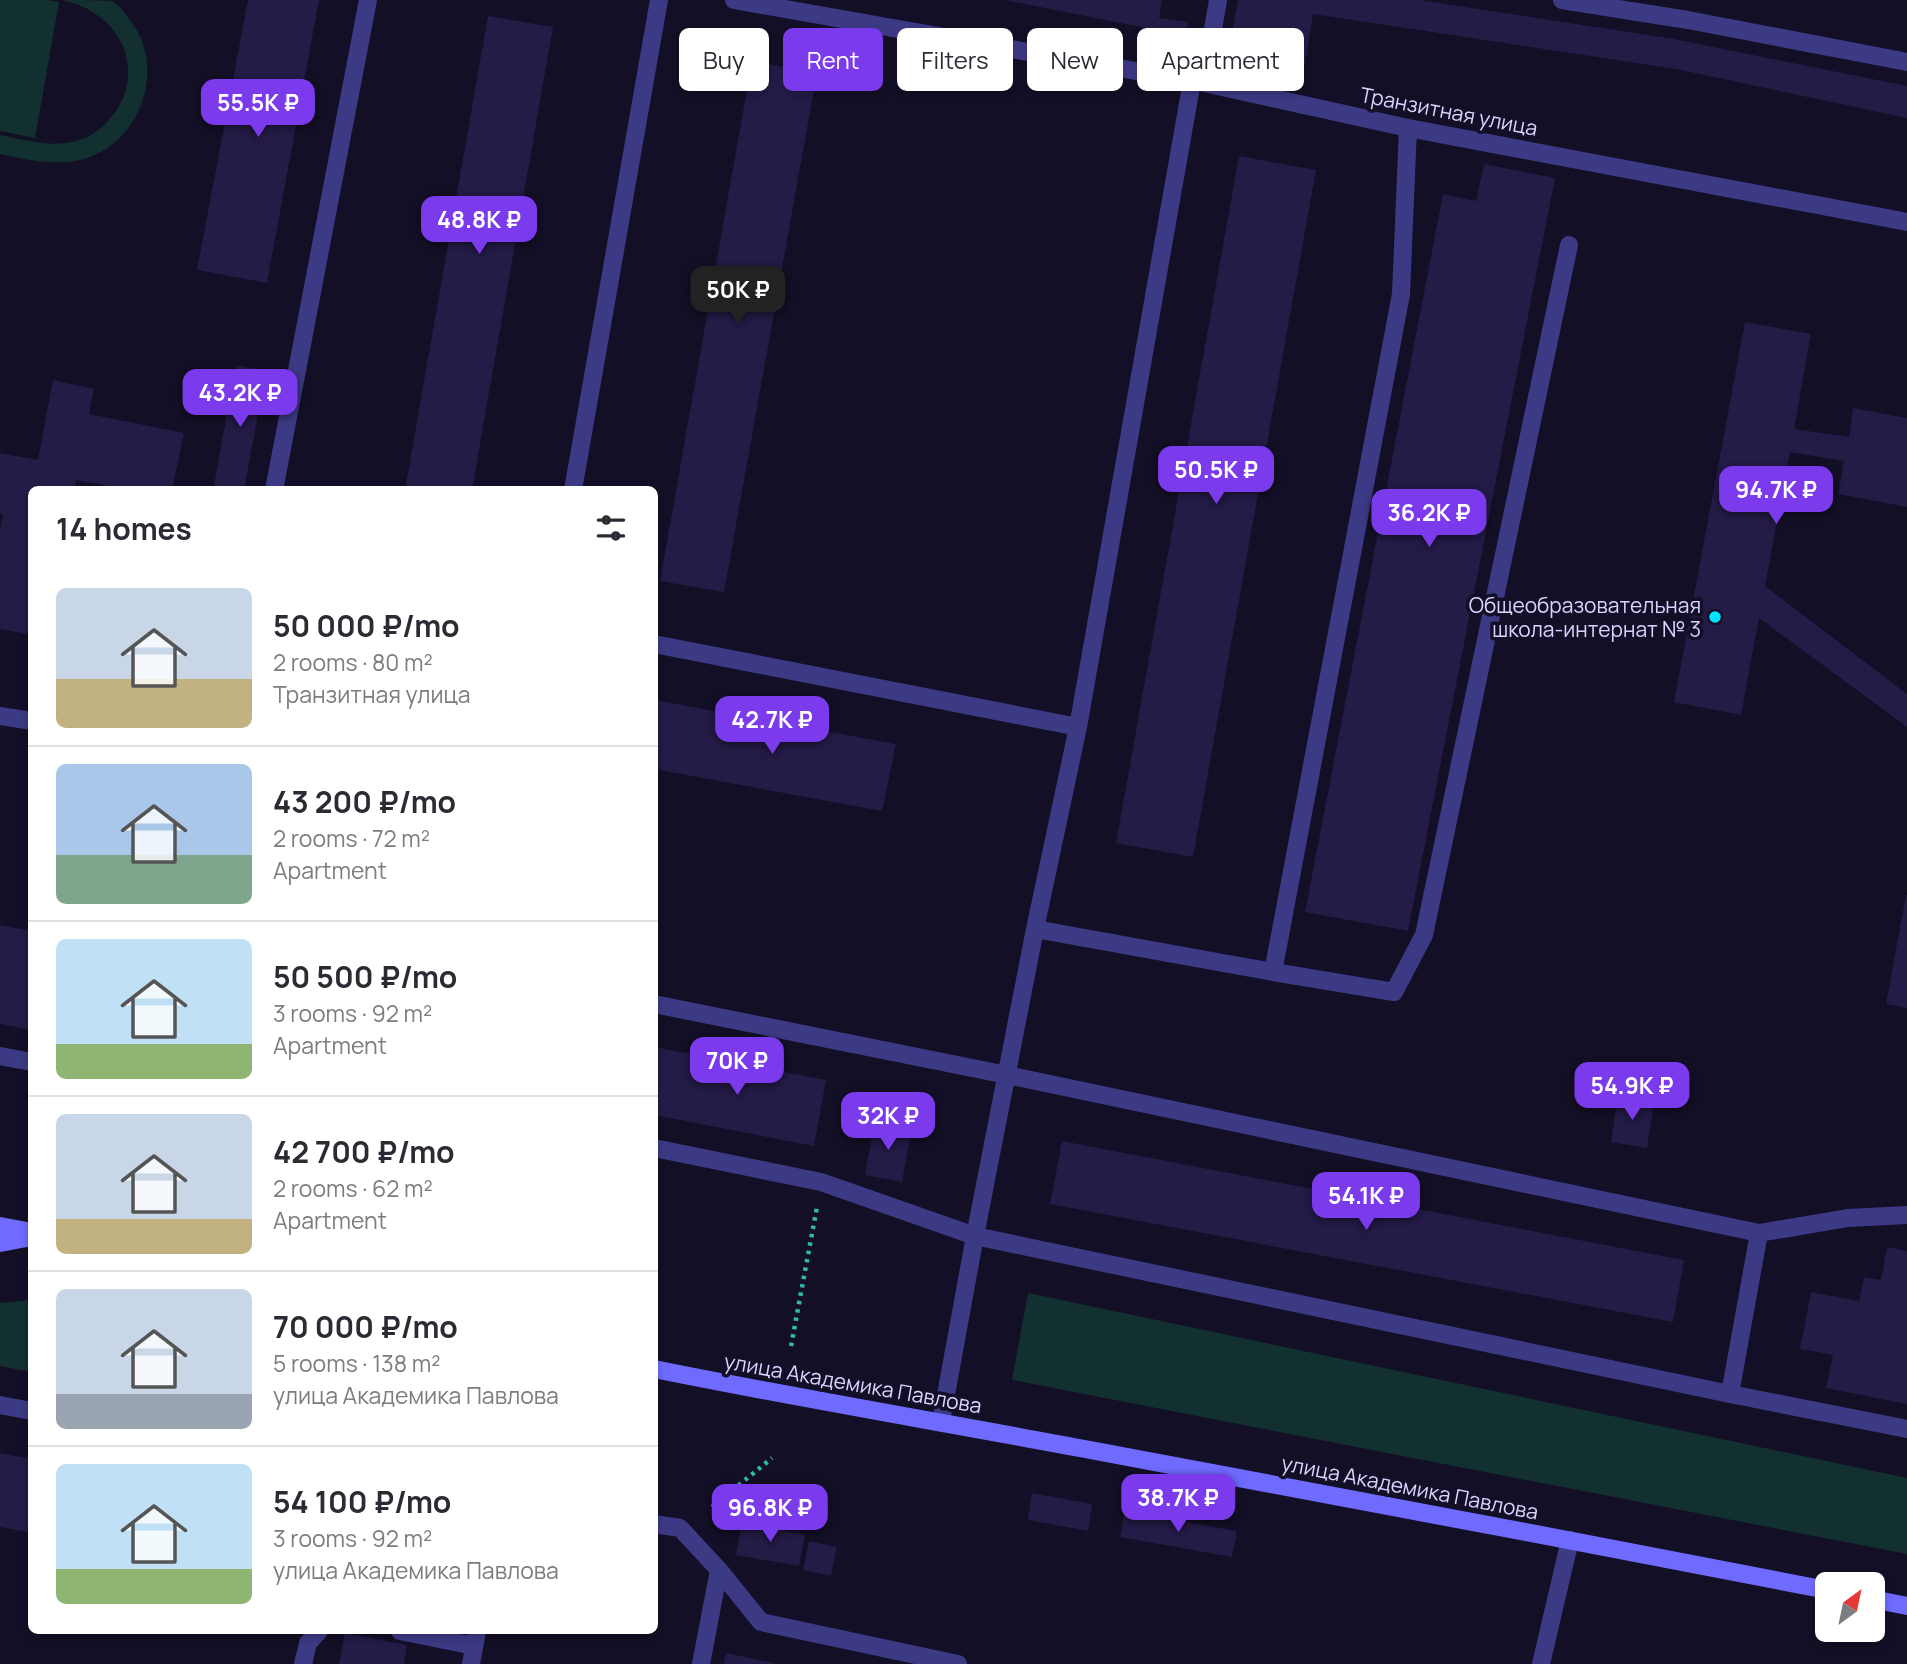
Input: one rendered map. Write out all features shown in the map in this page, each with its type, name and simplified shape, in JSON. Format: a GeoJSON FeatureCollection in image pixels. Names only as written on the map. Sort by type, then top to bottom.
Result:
{"type":"FeatureCollection","features":[{"type":"Feature","properties":{"kind":"main road"},"geometry":{"type":"LineString","coordinates":[[0,1226],[28,1233]]}},
{"type":"Feature","properties":{"kind":"main road"},"geometry":{"type":"LineString","coordinates":[[0,1243],[28,1235]]}},
{"type":"Feature","properties":{"kind":"main road","name":"улица Академика Павлова"},"geometry":{"type":"LineString","coordinates":[[658,1369],[783,1395],[941,1422],[1815,1588]]}},
{"type":"Feature","properties":{"kind":"main road"},"geometry":{"type":"LineString","coordinates":[[1885,1602],[1907,1606]]}},
{"type":"Feature","properties":{"kind":"street"},"geometry":{"type":"LineString","coordinates":[[275,486],[368,0]]}},
{"type":"Feature","properties":{"kind":"street"},"geometry":{"type":"LineString","coordinates":[[574,486],[659,0]]}},
{"type":"Feature","properties":{"kind":"street","name":"Транзитная улица"},"geometry":{"type":"LineString","coordinates":[[734,0],[1137,71]]}},
{"type":"Feature","properties":{"kind":"street"},"geometry":{"type":"LineString","coordinates":[[1211,28],[1218,0]]}},
{"type":"Feature","properties":{"kind":"street"},"geometry":{"type":"LineString","coordinates":[[1562,0],[1688,20],[1907,62]]}},
{"type":"Feature","properties":{"kind":"street"},"geometry":{"type":"LineString","coordinates":[[941,1422],[1035,929],[1078,727],[1196,91]]}},
{"type":"Feature","properties":{"kind":"street","name":"Транзитная улица"},"geometry":{"type":"LineString","coordinates":[[1239,91],[1408,128],[1907,222]]}},
{"type":"Feature","properties":{"kind":"street"},"geometry":{"type":"LineString","coordinates":[[1273,972],[1401,294],[1408,128]]}},
{"type":"Feature","properties":{"kind":"street"},"geometry":{"type":"LineString","coordinates":[[1035,929],[1394,992],[1424,935],[1569,245]]}},
{"type":"Feature","properties":{"kind":"street"},"geometry":{"type":"LineString","coordinates":[[658,645],[1078,727]]}},
{"type":"Feature","properties":{"kind":"street"},"geometry":{"type":"LineString","coordinates":[[0,716],[28,720]]}},
{"type":"Feature","properties":{"kind":"street"},"geometry":{"type":"LineString","coordinates":[[658,1004],[1759,1233],[1848,1218],[1907,1215]]}},
{"type":"Feature","properties":{"kind":"street"},"geometry":{"type":"LineString","coordinates":[[0,1056],[28,1061]]}},
{"type":"Feature","properties":{"kind":"street"},"geometry":{"type":"LineString","coordinates":[[658,1150],[821,1182],[975,1236],[1907,1429]]}},
{"type":"Feature","properties":{"kind":"street"},"geometry":{"type":"LineString","coordinates":[[1730,1394],[1759,1233]]}},
{"type":"Feature","properties":{"kind":"street"},"geometry":{"type":"LineString","coordinates":[[0,1405],[28,1410]]}},
{"type":"Feature","properties":{"kind":"street"},"geometry":{"type":"LineString","coordinates":[[658,1525],[680,1528],[719,1570],[761,1622],[958,1664]]}},
{"type":"Feature","properties":{"kind":"street"},"geometry":{"type":"LineString","coordinates":[[1541,1664],[1570,1541]]}},
{"type":"Feature","properties":{"kind":"street"},"geometry":{"type":"LineString","coordinates":[[701,1664],[719,1570]]}},
{"type":"Feature","properties":{"kind":"street"},"geometry":{"type":"LineString","coordinates":[[303,1664],[308,1643],[316,1634]]}},
{"type":"Feature","properties":{"kind":"street"},"geometry":{"type":"LineString","coordinates":[[414,1634],[474,1647]]}},
{"type":"Feature","properties":{"kind":"path"},"geometry":{"type":"LineString","coordinates":[[791,1346],[821,1182]]}},
{"type":"Feature","properties":{"kind":"path"},"geometry":{"type":"LineString","coordinates":[[712,1507],[772,1458]]}},
{"type":"Feature","properties":{"kind":"green space"},"geometry":{"type":"Polygon","coordinates":[[[0,0],[59,2],[35,138],[0,131],[0,0]]]}},
{"type":"Feature","properties":{"kind":"green space"},"geometry":{"type":"Polygon","coordinates":[[[61,0],[110,1],[121,8],[140,37],[146,56],[144,97],[136,116],[124,133],[109,147],[90,157],[56,162],[0,154],[0,135],[48,144],[82,139],[103,126],[120,104],[127,85],[128,66],[114,31],[100,17],[82,6],[61,0]]]}},
{"type":"Feature","properties":{"kind":"green space"},"geometry":{"type":"Polygon","coordinates":[[[1028,1293],[1907,1478],[1907,1554],[1012,1380],[1028,1293]]]}},
{"type":"Feature","properties":{"kind":"green space"},"geometry":{"type":"Polygon","coordinates":[[[28,1300],[28,1371],[0,1366],[0,1303],[28,1300]]]}},
{"type":"Feature","properties":{"kind":"building"},"geometry":{"type":"Polygon","coordinates":[[[248,0],[319,0],[267,283],[197,270],[248,0]]]}},
{"type":"Feature","properties":{"kind":"building"},"geometry":{"type":"Polygon","coordinates":[[[1004,0],[1162,0],[1159,18],[1188,22],[1187,28],[1146,28],[1004,0]]]}},
{"type":"Feature","properties":{"kind":"building"},"geometry":{"type":"Polygon","coordinates":[[[1238,0],[1419,0],[1674,39],[1907,86],[1907,118],[1676,69],[1313,14],[1305,65],[1304,28],[1233,28],[1238,0]]]}},
{"type":"Feature","properties":{"kind":"building"},"geometry":{"type":"Polygon","coordinates":[[[488,16],[553,27],[473,486],[406,486],[488,16]]]}},
{"type":"Feature","properties":{"kind":"building"},"geometry":{"type":"Polygon","coordinates":[[[769,64],[783,67],[783,91],[814,91],[724,592],[660,581],[747,91],[769,91],[769,64]]]}},
{"type":"Feature","properties":{"kind":"building"},"geometry":{"type":"Polygon","coordinates":[[[1239,156],[1316,170],[1193,857],[1116,843],[1239,156]]]}},
{"type":"Feature","properties":{"kind":"building"},"geometry":{"type":"Polygon","coordinates":[[[1484,164],[1555,178],[1408,931],[1305,912],[1443,194],[1476,201],[1484,164]]]}},
{"type":"Feature","properties":{"kind":"building"},"geometry":{"type":"Polygon","coordinates":[[[1745,322],[1811,334],[1794,429],[1849,437],[1853,408],[1907,418],[1907,507],[1838,494],[1844,461],[1790,452],[1765,586],[1907,694],[1907,727],[1759,618],[1741,715],[1674,702],[1745,322]]]}},
{"type":"Feature","properties":{"kind":"building"},"geometry":{"type":"Polygon","coordinates":[[[236,365],[266,371],[245,486],[214,486],[236,365]]]}},
{"type":"Feature","properties":{"kind":"building"},"geometry":{"type":"Polygon","coordinates":[[[53,380],[94,389],[89,414],[184,433],[173,486],[107,486],[76,480],[75,486],[28,486],[28,634],[0,629],[0,532],[3,514],[0,513],[0,453],[38,460],[53,380]]]}},
{"type":"Feature","properties":{"kind":"building"},"geometry":{"type":"Polygon","coordinates":[[[658,701],[896,744],[882,811],[658,770],[658,701]]]}},
{"type":"Feature","properties":{"kind":"building"},"geometry":{"type":"Polygon","coordinates":[[[1907,895],[1907,1008],[1886,1004],[1907,895]]]}},
{"type":"Feature","properties":{"kind":"building"},"geometry":{"type":"Polygon","coordinates":[[[0,925],[28,930],[28,1029],[0,1024],[0,925]]]}},
{"type":"Feature","properties":{"kind":"building"},"geometry":{"type":"Polygon","coordinates":[[[658,1048],[826,1080],[814,1146],[658,1116],[658,1048]]]}},
{"type":"Feature","properties":{"kind":"building"},"geometry":{"type":"Polygon","coordinates":[[[1618,1096],[1654,1102],[1647,1148],[1611,1142],[1618,1096]]]}},
{"type":"Feature","properties":{"kind":"building"},"geometry":{"type":"Polygon","coordinates":[[[875,1121],[912,1128],[902,1182],[865,1175],[875,1121]]]}},
{"type":"Feature","properties":{"kind":"building"},"geometry":{"type":"Polygon","coordinates":[[[1062,1141],[1684,1260],[1673,1322],[1050,1204],[1062,1141]]]}},
{"type":"Feature","properties":{"kind":"building"},"geometry":{"type":"Polygon","coordinates":[[[1887,1247],[1907,1251],[1907,1404],[1826,1388],[1833,1355],[1800,1349],[1811,1292],[1859,1301],[1864,1277],[1881,1280],[1887,1247]]]}},
{"type":"Feature","properties":{"kind":"building"},"geometry":{"type":"Polygon","coordinates":[[[0,1453],[28,1458],[28,1532],[0,1527],[0,1453]]]}},
{"type":"Feature","properties":{"kind":"building"},"geometry":{"type":"Polygon","coordinates":[[[1032,1493],[1092,1504],[1088,1531],[1028,1520],[1032,1493]]]}},
{"type":"Feature","properties":{"kind":"building"},"geometry":{"type":"Polygon","coordinates":[[[1125,1511],[1237,1531],[1232,1557],[1120,1537],[1125,1511]]]}},
{"type":"Feature","properties":{"kind":"building"},"geometry":{"type":"Polygon","coordinates":[[[742,1522],[805,1535],[799,1566],[736,1555],[742,1522]]]}},
{"type":"Feature","properties":{"kind":"building"},"geometry":{"type":"Polygon","coordinates":[[[809,1541],[837,1547],[831,1576],[803,1570],[809,1541]]]}},
{"type":"Feature","properties":{"kind":"building"},"geometry":{"type":"Polygon","coordinates":[[[345,1634],[407,1645],[404,1664],[339,1664],[345,1634]]]}},
{"type":"Feature","properties":{"kind":"building"},"geometry":{"type":"Polygon","coordinates":[[[726,1653],[774,1663],[724,1664],[726,1653]]]}},
{"type":"Feature","properties":{"kind":"place","name":"Общеобразовательная школа-интернат № 3"},"geometry":{"type":"Point","coordinates":[1715,617]}}]}
